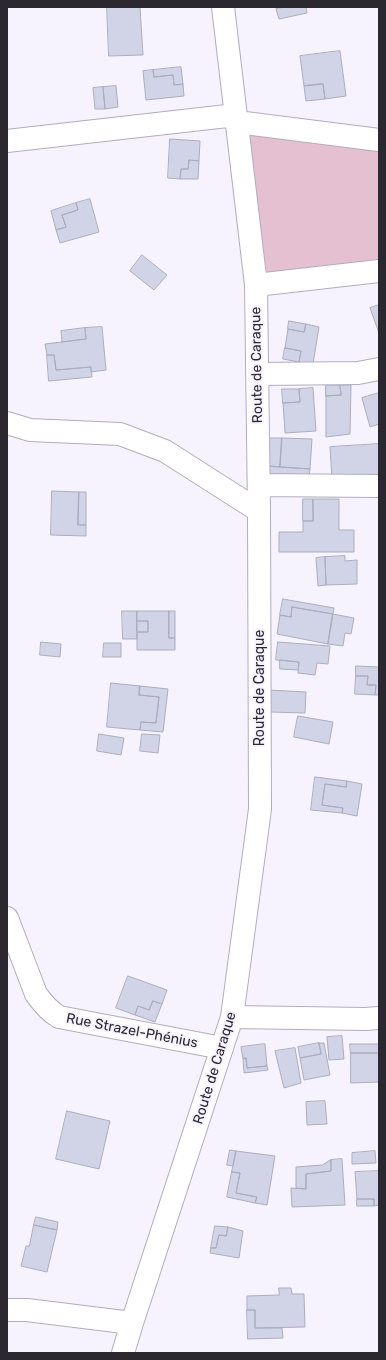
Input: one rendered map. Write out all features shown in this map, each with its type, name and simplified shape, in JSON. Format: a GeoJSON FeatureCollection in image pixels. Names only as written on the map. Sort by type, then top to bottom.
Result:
{"type":"FeatureCollection","features":[{"type":"Feature","properties":{"kind":"street","name":"Route de Caraque"},"geometry":{"type":"LineString","coordinates":[[123,1353],[232,1017],[260,809],[259,485],[256,285],[222,7]]}},
{"type":"Feature","properties":{"kind":"street"},"geometry":{"type":"LineString","coordinates":[[7,141],[236,118],[379,140]]}},
{"type":"Feature","properties":{"kind":"street"},"geometry":{"type":"LineString","coordinates":[[256,285],[379,271]]}},
{"type":"Feature","properties":{"kind":"street"},"geometry":{"type":"LineString","coordinates":[[257,374],[358,373],[379,369]]}},
{"type":"Feature","properties":{"kind":"street"},"geometry":{"type":"LineString","coordinates":[[7,423],[30,430],[120,434],[165,451],[259,511]]}},
{"type":"Feature","properties":{"kind":"street"},"geometry":{"type":"LineString","coordinates":[[259,485],[379,486]]}},
{"type":"Feature","properties":{"kind":"street","name":"Rue Strazel-Phénius"},"geometry":{"type":"LineString","coordinates":[[7,918],[36,994],[51,1012],[60,1017],[222,1048]]}},
{"type":"Feature","properties":{"kind":"street"},"geometry":{"type":"LineString","coordinates":[[232,1017],[379,1018]]}},
{"type":"Feature","properties":{"kind":"street"},"geometry":{"type":"LineString","coordinates":[[7,1310],[27,1310],[132,1323]]}},
{"type":"Feature","properties":{"kind":"shaded area"},"geometry":{"type":"Polygon","coordinates":[[[247,131],[379,149],[379,265],[267,276],[247,131]]]}},
{"type":"Feature","properties":{"kind":"building"},"geometry":{"type":"Polygon","coordinates":[[[107,7],[140,7],[143,55],[109,56],[107,7]]]}},
{"type":"Feature","properties":{"kind":"building"},"geometry":{"type":"Polygon","coordinates":[[[286,7],[306,7],[307,13],[279,19],[276,9],[286,7]]]}},
{"type":"Feature","properties":{"kind":"building"},"geometry":{"type":"Polygon","coordinates":[[[340,51],[346,96],[325,99],[323,84],[304,86],[300,56],[340,51]]]}},
{"type":"Feature","properties":{"kind":"building"},"geometry":{"type":"Polygon","coordinates":[[[181,67],[183,84],[174,85],[173,75],[154,77],[153,70],[181,67]]]}},
{"type":"Feature","properties":{"kind":"building"},"geometry":{"type":"Polygon","coordinates":[[[153,70],[154,77],[173,75],[174,85],[183,84],[184,96],[146,100],[143,71],[153,70]]]}},
{"type":"Feature","properties":{"kind":"building"},"geometry":{"type":"Polygon","coordinates":[[[323,84],[325,99],[306,101],[304,86],[323,84]]]}},
{"type":"Feature","properties":{"kind":"building"},"geometry":{"type":"Polygon","coordinates":[[[116,86],[118,107],[105,109],[103,87],[116,86]]]}},
{"type":"Feature","properties":{"kind":"building"},"geometry":{"type":"Polygon","coordinates":[[[103,87],[105,109],[95,109],[93,88],[103,87]]]}},
{"type":"Feature","properties":{"kind":"building"},"geometry":{"type":"Polygon","coordinates":[[[170,139],[200,141],[199,161],[189,160],[188,169],[181,169],[180,179],[168,178],[170,139]]]}},
{"type":"Feature","properties":{"kind":"building"},"geometry":{"type":"Polygon","coordinates":[[[189,160],[199,161],[198,179],[180,179],[181,169],[188,169],[189,160]]]}},
{"type":"Feature","properties":{"kind":"building"},"geometry":{"type":"Polygon","coordinates":[[[90,199],[99,232],[60,243],[56,230],[66,227],[62,215],[78,210],[76,203],[90,199]]]}},
{"type":"Feature","properties":{"kind":"building"},"geometry":{"type":"Polygon","coordinates":[[[76,203],[78,210],[62,215],[66,227],[56,230],[51,211],[76,203]]]}},
{"type":"Feature","properties":{"kind":"building"},"geometry":{"type":"Polygon","coordinates":[[[142,255],[167,275],[154,290],[130,271],[142,255]]]}},
{"type":"Feature","properties":{"kind":"building"},"geometry":{"type":"Polygon","coordinates":[[[379,305],[379,333],[370,308],[379,305]]]}},
{"type":"Feature","properties":{"kind":"building"},"geometry":{"type":"Polygon","coordinates":[[[289,321],[306,324],[304,332],[288,329],[289,321]]]}},
{"type":"Feature","properties":{"kind":"building"},"geometry":{"type":"Polygon","coordinates":[[[306,324],[319,327],[313,364],[299,362],[301,351],[285,348],[288,329],[304,332],[306,324]]]}},
{"type":"Feature","properties":{"kind":"building"},"geometry":{"type":"Polygon","coordinates":[[[102,327],[106,370],[91,372],[91,367],[56,370],[54,355],[47,355],[45,344],[86,339],[85,328],[102,327]]]}},
{"type":"Feature","properties":{"kind":"building"},"geometry":{"type":"Polygon","coordinates":[[[85,328],[86,339],[62,342],[61,331],[85,328]]]}},
{"type":"Feature","properties":{"kind":"building"},"geometry":{"type":"Polygon","coordinates":[[[285,348],[301,351],[299,362],[283,359],[285,348]]]}},
{"type":"Feature","properties":{"kind":"building"},"geometry":{"type":"Polygon","coordinates":[[[47,355],[54,355],[56,370],[91,367],[92,377],[49,381],[47,355]]]}},
{"type":"Feature","properties":{"kind":"building"},"geometry":{"type":"Polygon","coordinates":[[[326,385],[340,385],[341,395],[326,396],[326,385]]]}},
{"type":"Feature","properties":{"kind":"building"},"geometry":{"type":"Polygon","coordinates":[[[340,385],[351,385],[350,434],[326,437],[326,396],[341,395],[340,385]]]}},
{"type":"Feature","properties":{"kind":"building"},"geometry":{"type":"Polygon","coordinates":[[[313,388],[316,431],[285,433],[283,403],[300,402],[299,389],[313,388]]]}},
{"type":"Feature","properties":{"kind":"building"},"geometry":{"type":"Polygon","coordinates":[[[282,389],[299,389],[300,402],[283,403],[282,389]]]}},
{"type":"Feature","properties":{"kind":"building"},"geometry":{"type":"Polygon","coordinates":[[[379,393],[379,424],[370,427],[362,398],[379,393]]]}},
{"type":"Feature","properties":{"kind":"building"},"geometry":{"type":"Polygon","coordinates":[[[269,438],[282,438],[280,467],[269,466],[269,438]]]}},
{"type":"Feature","properties":{"kind":"building"},"geometry":{"type":"Polygon","coordinates":[[[282,438],[312,439],[310,469],[280,467],[282,438]]]}},
{"type":"Feature","properties":{"kind":"building"},"geometry":{"type":"Polygon","coordinates":[[[379,444],[379,476],[332,479],[330,447],[379,444]]]}},
{"type":"Feature","properties":{"kind":"building"},"geometry":{"type":"Polygon","coordinates":[[[269,466],[310,469],[309,477],[268,474],[269,466]]]}},
{"type":"Feature","properties":{"kind":"building"},"geometry":{"type":"Polygon","coordinates":[[[52,491],[79,492],[78,525],[86,525],[86,536],[51,535],[52,491]]]}},
{"type":"Feature","properties":{"kind":"building"},"geometry":{"type":"Polygon","coordinates":[[[79,492],[86,492],[86,525],[78,525],[79,492]]]}},
{"type":"Feature","properties":{"kind":"building"},"geometry":{"type":"Polygon","coordinates":[[[303,499],[313,499],[313,521],[303,521],[303,499]]]}},
{"type":"Feature","properties":{"kind":"building"},"geometry":{"type":"Polygon","coordinates":[[[313,499],[339,499],[339,530],[354,530],[354,552],[279,552],[279,532],[303,532],[303,521],[313,521],[313,499]]]}},
{"type":"Feature","properties":{"kind":"building"},"geometry":{"type":"Polygon","coordinates":[[[345,556],[345,561],[357,560],[357,584],[326,585],[325,557],[345,556]]]}},
{"type":"Feature","properties":{"kind":"building"},"geometry":{"type":"Polygon","coordinates":[[[325,557],[326,585],[318,586],[316,558],[325,557]]]}},
{"type":"Feature","properties":{"kind":"building"},"geometry":{"type":"Polygon","coordinates":[[[283,599],[334,608],[333,614],[292,607],[291,617],[280,615],[283,599]]]}},
{"type":"Feature","properties":{"kind":"building"},"geometry":{"type":"Polygon","coordinates":[[[292,607],[333,614],[328,644],[277,634],[280,615],[291,617],[292,607]]]}},
{"type":"Feature","properties":{"kind":"building"},"geometry":{"type":"Polygon","coordinates":[[[122,611],[137,611],[137,639],[123,639],[122,611]]]}},
{"type":"Feature","properties":{"kind":"building"},"geometry":{"type":"Polygon","coordinates":[[[137,611],[169,611],[169,638],[175,638],[175,650],[137,650],[137,632],[148,632],[148,621],[137,621],[137,611]]]}},
{"type":"Feature","properties":{"kind":"building"},"geometry":{"type":"Polygon","coordinates":[[[169,611],[175,611],[175,638],[169,638],[169,611]]]}},
{"type":"Feature","properties":{"kind":"building"},"geometry":{"type":"Polygon","coordinates":[[[333,614],[354,618],[351,634],[345,633],[343,646],[328,644],[333,614]]]}},
{"type":"Feature","properties":{"kind":"building"},"geometry":{"type":"Polygon","coordinates":[[[137,621],[148,621],[148,632],[137,632],[137,621]]]}},
{"type":"Feature","properties":{"kind":"building"},"geometry":{"type":"Polygon","coordinates":[[[41,642],[61,644],[60,657],[40,655],[41,642]]]}},
{"type":"Feature","properties":{"kind":"building"},"geometry":{"type":"Polygon","coordinates":[[[278,642],[330,646],[328,664],[317,663],[315,675],[298,673],[299,662],[276,660],[278,642]]]}},
{"type":"Feature","properties":{"kind":"building"},"geometry":{"type":"Polygon","coordinates":[[[104,643],[121,643],[121,657],[103,657],[104,643]]]}},
{"type":"Feature","properties":{"kind":"building"},"geometry":{"type":"Polygon","coordinates":[[[280,660],[299,662],[298,670],[280,669],[280,660]]]}},
{"type":"Feature","properties":{"kind":"building"},"geometry":{"type":"Polygon","coordinates":[[[356,666],[379,667],[379,695],[375,695],[376,685],[367,685],[368,676],[356,676],[356,666]]]}},
{"type":"Feature","properties":{"kind":"building"},"geometry":{"type":"Polygon","coordinates":[[[356,676],[368,676],[367,685],[376,685],[375,695],[355,694],[356,676]]]}},
{"type":"Feature","properties":{"kind":"building"},"geometry":{"type":"Polygon","coordinates":[[[111,683],[140,686],[139,695],[159,697],[156,723],[141,722],[140,730],[107,727],[111,683]]]}},
{"type":"Feature","properties":{"kind":"building"},"geometry":{"type":"Polygon","coordinates":[[[140,686],[168,689],[163,732],[140,730],[141,722],[156,723],[159,697],[139,695],[140,686]]]}},
{"type":"Feature","properties":{"kind":"building"},"geometry":{"type":"Polygon","coordinates":[[[269,690],[306,692],[305,713],[269,712],[269,690]]]}},
{"type":"Feature","properties":{"kind":"building"},"geometry":{"type":"Polygon","coordinates":[[[298,716],[333,722],[329,744],[294,737],[298,716]]]}},
{"type":"Feature","properties":{"kind":"building"},"geometry":{"type":"Polygon","coordinates":[[[99,734],[124,738],[121,755],[97,751],[99,734]]]}},
{"type":"Feature","properties":{"kind":"building"},"geometry":{"type":"Polygon","coordinates":[[[142,734],[160,735],[158,753],[140,751],[142,734]]]}},
{"type":"Feature","properties":{"kind":"building"},"geometry":{"type":"Polygon","coordinates":[[[315,777],[347,781],[346,787],[325,784],[322,805],[343,808],[342,813],[311,810],[315,777]]]}},
{"type":"Feature","properties":{"kind":"building"},"geometry":{"type":"Polygon","coordinates":[[[347,781],[362,784],[357,816],[342,813],[343,808],[322,805],[325,784],[346,787],[347,781]]]}},
{"type":"Feature","properties":{"kind":"building"},"geometry":{"type":"Polygon","coordinates":[[[128,976],[167,990],[162,1004],[153,1001],[149,1010],[138,1006],[135,1015],[116,1008],[128,976]]]}},
{"type":"Feature","properties":{"kind":"building"},"geometry":{"type":"Polygon","coordinates":[[[153,1001],[162,1004],[155,1022],[135,1015],[138,1006],[149,1010],[153,1001]]]}},
{"type":"Feature","properties":{"kind":"building"},"geometry":{"type":"Polygon","coordinates":[[[342,1036],[344,1059],[329,1060],[327,1037],[342,1036]]]}},
{"type":"Feature","properties":{"kind":"building"},"geometry":{"type":"Polygon","coordinates":[[[319,1043],[324,1043],[330,1075],[304,1080],[300,1058],[321,1054],[319,1043]]]}},
{"type":"Feature","properties":{"kind":"building"},"geometry":{"type":"Polygon","coordinates":[[[319,1043],[321,1054],[300,1058],[298,1047],[319,1043]]]}},
{"type":"Feature","properties":{"kind":"building"},"geometry":{"type":"Polygon","coordinates":[[[265,1044],[267,1066],[247,1068],[246,1058],[243,1059],[241,1047],[265,1044]]]}},
{"type":"Feature","properties":{"kind":"building"},"geometry":{"type":"Polygon","coordinates":[[[350,1044],[379,1044],[379,1053],[351,1053],[350,1044]]]}},
{"type":"Feature","properties":{"kind":"building"},"geometry":{"type":"Polygon","coordinates":[[[295,1048],[301,1083],[284,1088],[275,1051],[295,1048]]]}},
{"type":"Feature","properties":{"kind":"building"},"geometry":{"type":"Polygon","coordinates":[[[351,1053],[379,1053],[379,1082],[351,1083],[351,1053]]]}},
{"type":"Feature","properties":{"kind":"building"},"geometry":{"type":"Polygon","coordinates":[[[246,1058],[247,1068],[267,1066],[268,1070],[244,1073],[243,1059],[246,1058]]]}},
{"type":"Feature","properties":{"kind":"building"},"geometry":{"type":"Polygon","coordinates":[[[325,1101],[327,1124],[307,1125],[306,1102],[325,1101]]]}},
{"type":"Feature","properties":{"kind":"building"},"geometry":{"type":"Polygon","coordinates":[[[67,1111],[110,1121],[99,1169],[56,1159],[67,1111]]]}},
{"type":"Feature","properties":{"kind":"building"},"geometry":{"type":"Polygon","coordinates":[[[230,1150],[236,1151],[233,1166],[227,1165],[230,1150]]]}},
{"type":"Feature","properties":{"kind":"building"},"geometry":{"type":"Polygon","coordinates":[[[236,1151],[275,1156],[267,1205],[255,1203],[257,1197],[236,1193],[240,1173],[232,1172],[236,1151]]]}},
{"type":"Feature","properties":{"kind":"building"},"geometry":{"type":"Polygon","coordinates":[[[375,1151],[376,1163],[352,1164],[352,1153],[375,1151]]]}},
{"type":"Feature","properties":{"kind":"building"},"geometry":{"type":"Polygon","coordinates":[[[342,1159],[345,1205],[292,1207],[291,1188],[306,1189],[306,1174],[331,1171],[331,1160],[342,1159]]]}},
{"type":"Feature","properties":{"kind":"building"},"geometry":{"type":"Polygon","coordinates":[[[331,1160],[331,1171],[306,1174],[306,1189],[296,1188],[296,1167],[322,1165],[331,1160]]]}},
{"type":"Feature","properties":{"kind":"building"},"geometry":{"type":"Polygon","coordinates":[[[379,1171],[379,1205],[374,1206],[374,1199],[357,1199],[355,1172],[379,1171]]]}},
{"type":"Feature","properties":{"kind":"building"},"geometry":{"type":"Polygon","coordinates":[[[232,1172],[240,1173],[236,1193],[257,1197],[255,1203],[227,1197],[232,1172]]]}},
{"type":"Feature","properties":{"kind":"building"},"geometry":{"type":"Polygon","coordinates":[[[357,1199],[374,1199],[374,1206],[357,1206],[357,1199]]]}},
{"type":"Feature","properties":{"kind":"building"},"geometry":{"type":"Polygon","coordinates":[[[36,1217],[58,1222],[57,1230],[34,1225],[36,1217]]]}},
{"type":"Feature","properties":{"kind":"building"},"geometry":{"type":"Polygon","coordinates":[[[34,1225],[57,1230],[47,1272],[21,1266],[26,1246],[29,1246],[34,1225]]]}},
{"type":"Feature","properties":{"kind":"building"},"geometry":{"type":"Polygon","coordinates":[[[215,1226],[228,1227],[226,1236],[219,1235],[216,1248],[211,1248],[215,1226]]]}},
{"type":"Feature","properties":{"kind":"building"},"geometry":{"type":"Polygon","coordinates":[[[228,1227],[243,1231],[239,1258],[210,1253],[211,1248],[216,1248],[219,1235],[226,1236],[228,1227]]]}},
{"type":"Feature","properties":{"kind":"building"},"geometry":{"type":"Polygon","coordinates":[[[279,1288],[291,1288],[292,1294],[304,1294],[305,1327],[255,1328],[255,1310],[247,1310],[247,1296],[279,1295],[279,1288]]]}},
{"type":"Feature","properties":{"kind":"building"},"geometry":{"type":"Polygon","coordinates":[[[247,1310],[255,1310],[255,1328],[282,1328],[283,1338],[248,1339],[247,1310]]]}}]}
